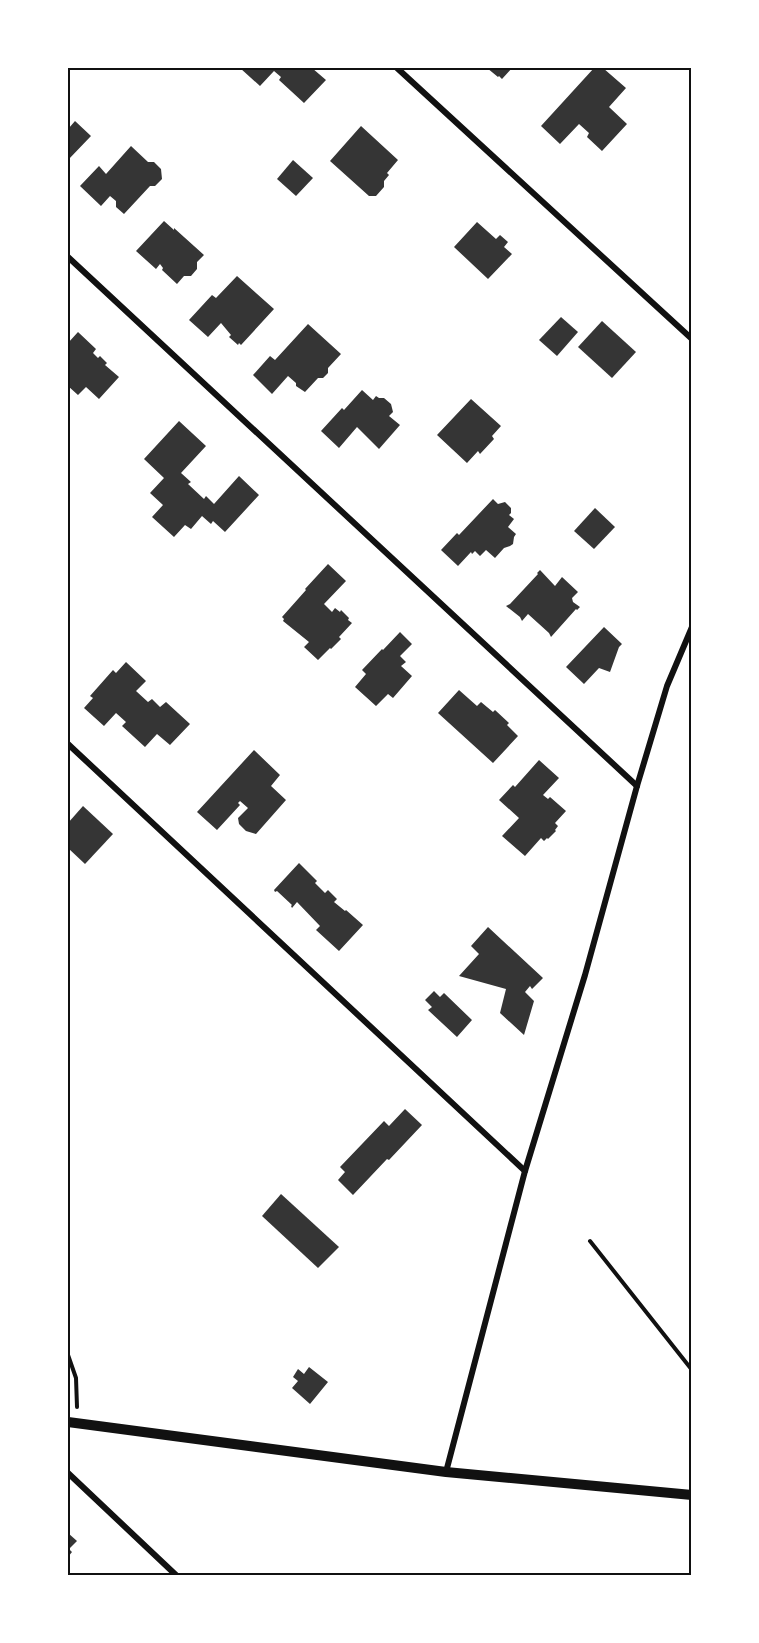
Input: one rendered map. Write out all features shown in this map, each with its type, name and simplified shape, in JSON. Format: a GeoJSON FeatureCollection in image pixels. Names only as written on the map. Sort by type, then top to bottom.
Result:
{"type":"FeatureCollection","features":[{"type":"Feature","properties":{"kind":"street"},"geometry":{"type":"LineString","coordinates":[[397,68],[692,339]]}},
{"type":"Feature","properties":{"kind":"street"},"geometry":{"type":"LineString","coordinates":[[68,256],[637,786]]}},
{"type":"Feature","properties":{"kind":"street"},"geometry":{"type":"LineString","coordinates":[[446,1472],[525,1171],[585,975],[637,786],[667,686],[692,627]]}},
{"type":"Feature","properties":{"kind":"street"},"geometry":{"type":"LineString","coordinates":[[68,744],[525,1171]]}},
{"type":"Feature","properties":{"kind":"street"},"geometry":{"type":"LineString","coordinates":[[73,1423],[446,1472],[692,1495]]}},
{"type":"Feature","properties":{"kind":"street"},"geometry":{"type":"LineString","coordinates":[[68,1473],[177,1575]]}},
{"type":"Feature","properties":{"kind":"path"},"geometry":{"type":"LineString","coordinates":[[590,1241],[692,1370]]}},
{"type":"Feature","properties":{"kind":"path"},"geometry":{"type":"LineString","coordinates":[[68,1355],[76,1378],[73,1423]]}},
{"type":"Feature","properties":{"kind":"building"},"geometry":{"type":"Polygon","coordinates":[[[240,68],[312,68],[326,80],[304,103],[279,80],[281,77],[274,71],[260,86],[240,68]]]}},
{"type":"Feature","properties":{"kind":"building"},"geometry":{"type":"Polygon","coordinates":[[[487,68],[512,68],[502,79],[487,68]]]}},
{"type":"Feature","properties":{"kind":"building"},"geometry":{"type":"Polygon","coordinates":[[[594,68],[603,68],[626,88],[609,107],[627,124],[602,151],[587,137],[589,133],[579,124],[560,144],[541,126],[594,68]]]}},
{"type":"Feature","properties":{"kind":"building"},"geometry":{"type":"Polygon","coordinates":[[[75,121],[91,136],[68,160],[68,126],[69,128],[75,121]]]}},
{"type":"Feature","properties":{"kind":"building"},"geometry":{"type":"Polygon","coordinates":[[[361,126],[398,160],[387,173],[389,175],[384,181],[384,187],[376,196],[369,196],[330,161],[361,126]]]}},
{"type":"Feature","properties":{"kind":"building"},"geometry":{"type":"Polygon","coordinates":[[[131,146],[148,162],[154,162],[161,169],[162,179],[155,186],[150,186],[124,214],[116,207],[116,201],[110,196],[101,206],[80,186],[99,166],[106,174],[131,146]]]}},
{"type":"Feature","properties":{"kind":"building"},"geometry":{"type":"Polygon","coordinates":[[[293,160],[313,178],[296,196],[277,179],[293,160]]]}},
{"type":"Feature","properties":{"kind":"building"},"geometry":{"type":"Polygon","coordinates":[[[164,221],[204,255],[197,262],[197,269],[191,276],[184,276],[177,284],[162,270],[160,264],[156,269],[136,251],[164,221]]]}},
{"type":"Feature","properties":{"kind":"building"},"geometry":{"type":"Polygon","coordinates":[[[477,222],[496,239],[500,235],[508,242],[504,247],[512,254],[488,279],[454,247],[477,222]]]}},
{"type":"Feature","properties":{"kind":"building"},"geometry":{"type":"Polygon","coordinates":[[[237,276],[274,309],[241,345],[229,337],[231,335],[221,323],[208,337],[189,320],[212,295],[216,298],[237,276]]]}},
{"type":"Feature","properties":{"kind":"building"},"geometry":{"type":"Polygon","coordinates":[[[561,317],[578,332],[557,356],[539,340],[561,317]]]}},
{"type":"Feature","properties":{"kind":"building"},"geometry":{"type":"Polygon","coordinates":[[[602,321],[636,352],[612,378],[578,347],[602,321]]]}},
{"type":"Feature","properties":{"kind":"building"},"geometry":{"type":"Polygon","coordinates":[[[308,324],[341,354],[328,368],[328,373],[323,378],[318,378],[305,392],[288,376],[272,394],[253,375],[270,356],[275,360],[308,324]]]}},
{"type":"Feature","properties":{"kind":"building"},"geometry":{"type":"Polygon","coordinates":[[[78,332],[96,349],[93,353],[98,358],[100,356],[107,363],[105,365],[119,377],[99,399],[86,387],[78,395],[68,386],[68,343],[78,332]]]}},
{"type":"Feature","properties":{"kind":"building"},"geometry":{"type":"Polygon","coordinates":[[[362,390],[373,400],[376,396],[384,398],[391,404],[393,412],[389,416],[400,425],[379,449],[357,427],[339,448],[321,431],[362,390]]]}},
{"type":"Feature","properties":{"kind":"building"},"geometry":{"type":"Polygon","coordinates":[[[471,399],[501,426],[492,436],[494,439],[480,454],[478,451],[467,463],[437,435],[471,399]]]}},
{"type":"Feature","properties":{"kind":"building"},"geometry":{"type":"Polygon","coordinates":[[[179,421],[206,446],[181,473],[191,482],[188,484],[204,499],[206,496],[214,504],[239,476],[259,495],[225,532],[213,521],[211,524],[202,516],[191,529],[185,525],[174,537],[152,517],[163,505],[150,493],[164,478],[144,459],[179,421]]]}},
{"type":"Feature","properties":{"kind":"building"},"geometry":{"type":"Polygon","coordinates":[[[493,499],[498,504],[505,502],[511,508],[509,515],[514,519],[508,527],[516,534],[513,544],[504,548],[495,558],[486,550],[480,556],[475,551],[472,554],[471,552],[458,566],[441,550],[457,533],[459,535],[493,499]]]}},
{"type":"Feature","properties":{"kind":"building"},"geometry":{"type":"Polygon","coordinates":[[[595,508],[615,527],[594,549],[574,531],[595,508]]]}},
{"type":"Feature","properties":{"kind":"building"},"geometry":{"type":"Polygon","coordinates":[[[328,564],[346,581],[324,604],[332,612],[335,608],[340,612],[341,610],[352,623],[339,637],[341,639],[318,660],[304,647],[309,642],[283,621],[282,617],[328,564]]]}},
{"type":"Feature","properties":{"kind":"building"},"geometry":{"type":"Polygon","coordinates":[[[540,570],[555,586],[562,577],[578,592],[572,598],[573,602],[580,607],[551,637],[528,614],[522,621],[506,606],[540,570]]]}},
{"type":"Feature","properties":{"kind":"building"},"geometry":{"type":"Polygon","coordinates":[[[604,627],[622,644],[610,672],[599,668],[584,684],[566,667],[604,627]]]}},
{"type":"Feature","properties":{"kind":"building"},"geometry":{"type":"Polygon","coordinates":[[[400,632],[412,644],[400,656],[406,662],[401,666],[412,676],[393,698],[388,694],[376,706],[355,687],[366,674],[362,670],[400,632]]]}},
{"type":"Feature","properties":{"kind":"building"},"geometry":{"type":"Polygon","coordinates":[[[126,662],[146,681],[136,691],[148,702],[152,699],[160,707],[166,702],[190,724],[170,745],[157,734],[145,747],[122,726],[126,722],[116,713],[104,726],[84,708],[93,698],[90,696],[113,670],[116,673],[126,662]]]}},
{"type":"Feature","properties":{"kind":"building"},"geometry":{"type":"Polygon","coordinates":[[[459,690],[477,706],[481,702],[493,712],[495,710],[509,723],[507,725],[518,736],[493,763],[438,713],[459,690]]]}},
{"type":"Feature","properties":{"kind":"building"},"geometry":{"type":"Polygon","coordinates":[[[254,750],[280,775],[271,786],[286,800],[256,834],[246,831],[239,824],[238,818],[248,808],[240,801],[238,803],[240,805],[217,830],[197,812],[254,750]]]}},
{"type":"Feature","properties":{"kind":"building"},"geometry":{"type":"Polygon","coordinates":[[[539,760],[559,778],[543,795],[548,799],[550,797],[566,811],[555,823],[558,826],[556,831],[544,841],[541,838],[525,856],[502,836],[519,818],[499,800],[513,785],[515,787],[539,760]]]}},
{"type":"Feature","properties":{"kind":"building"},"geometry":{"type":"Polygon","coordinates":[[[83,806],[113,834],[85,864],[68,848],[68,823],[83,806]]]}},
{"type":"Feature","properties":{"kind":"building"},"geometry":{"type":"Polygon","coordinates":[[[299,863],[317,881],[315,883],[325,893],[328,890],[337,899],[334,902],[363,925],[339,951],[316,930],[320,926],[297,902],[292,908],[292,905],[274,890],[299,863]]]}},
{"type":"Feature","properties":{"kind":"building"},"geometry":{"type":"Polygon","coordinates":[[[488,927],[543,978],[532,989],[530,986],[525,992],[534,1001],[524,1035],[500,1013],[506,989],[459,976],[479,954],[471,946],[488,927]]]}},
{"type":"Feature","properties":{"kind":"building"},"geometry":{"type":"Polygon","coordinates":[[[434,991],[440,997],[444,993],[472,1020],[457,1037],[428,1010],[432,1007],[425,1000],[434,991]]]}},
{"type":"Feature","properties":{"kind":"building"},"geometry":{"type":"Polygon","coordinates":[[[405,1109],[422,1125],[353,1195],[338,1180],[345,1172],[340,1167],[384,1121],[389,1126],[405,1109]]]}},
{"type":"Feature","properties":{"kind":"building"},"geometry":{"type":"Polygon","coordinates":[[[281,1194],[339,1247],[318,1268],[262,1216],[281,1194]]]}},
{"type":"Feature","properties":{"kind":"building"},"geometry":{"type":"Polygon","coordinates":[[[309,1367],[328,1382],[310,1404],[292,1388],[298,1381],[293,1377],[298,1369],[304,1374],[309,1367]]]}},
{"type":"Feature","properties":{"kind":"building"},"geometry":{"type":"Polygon","coordinates":[[[68,1533],[77,1541],[69,1549],[72,1552],[68,1557],[68,1533]]]}}]}
